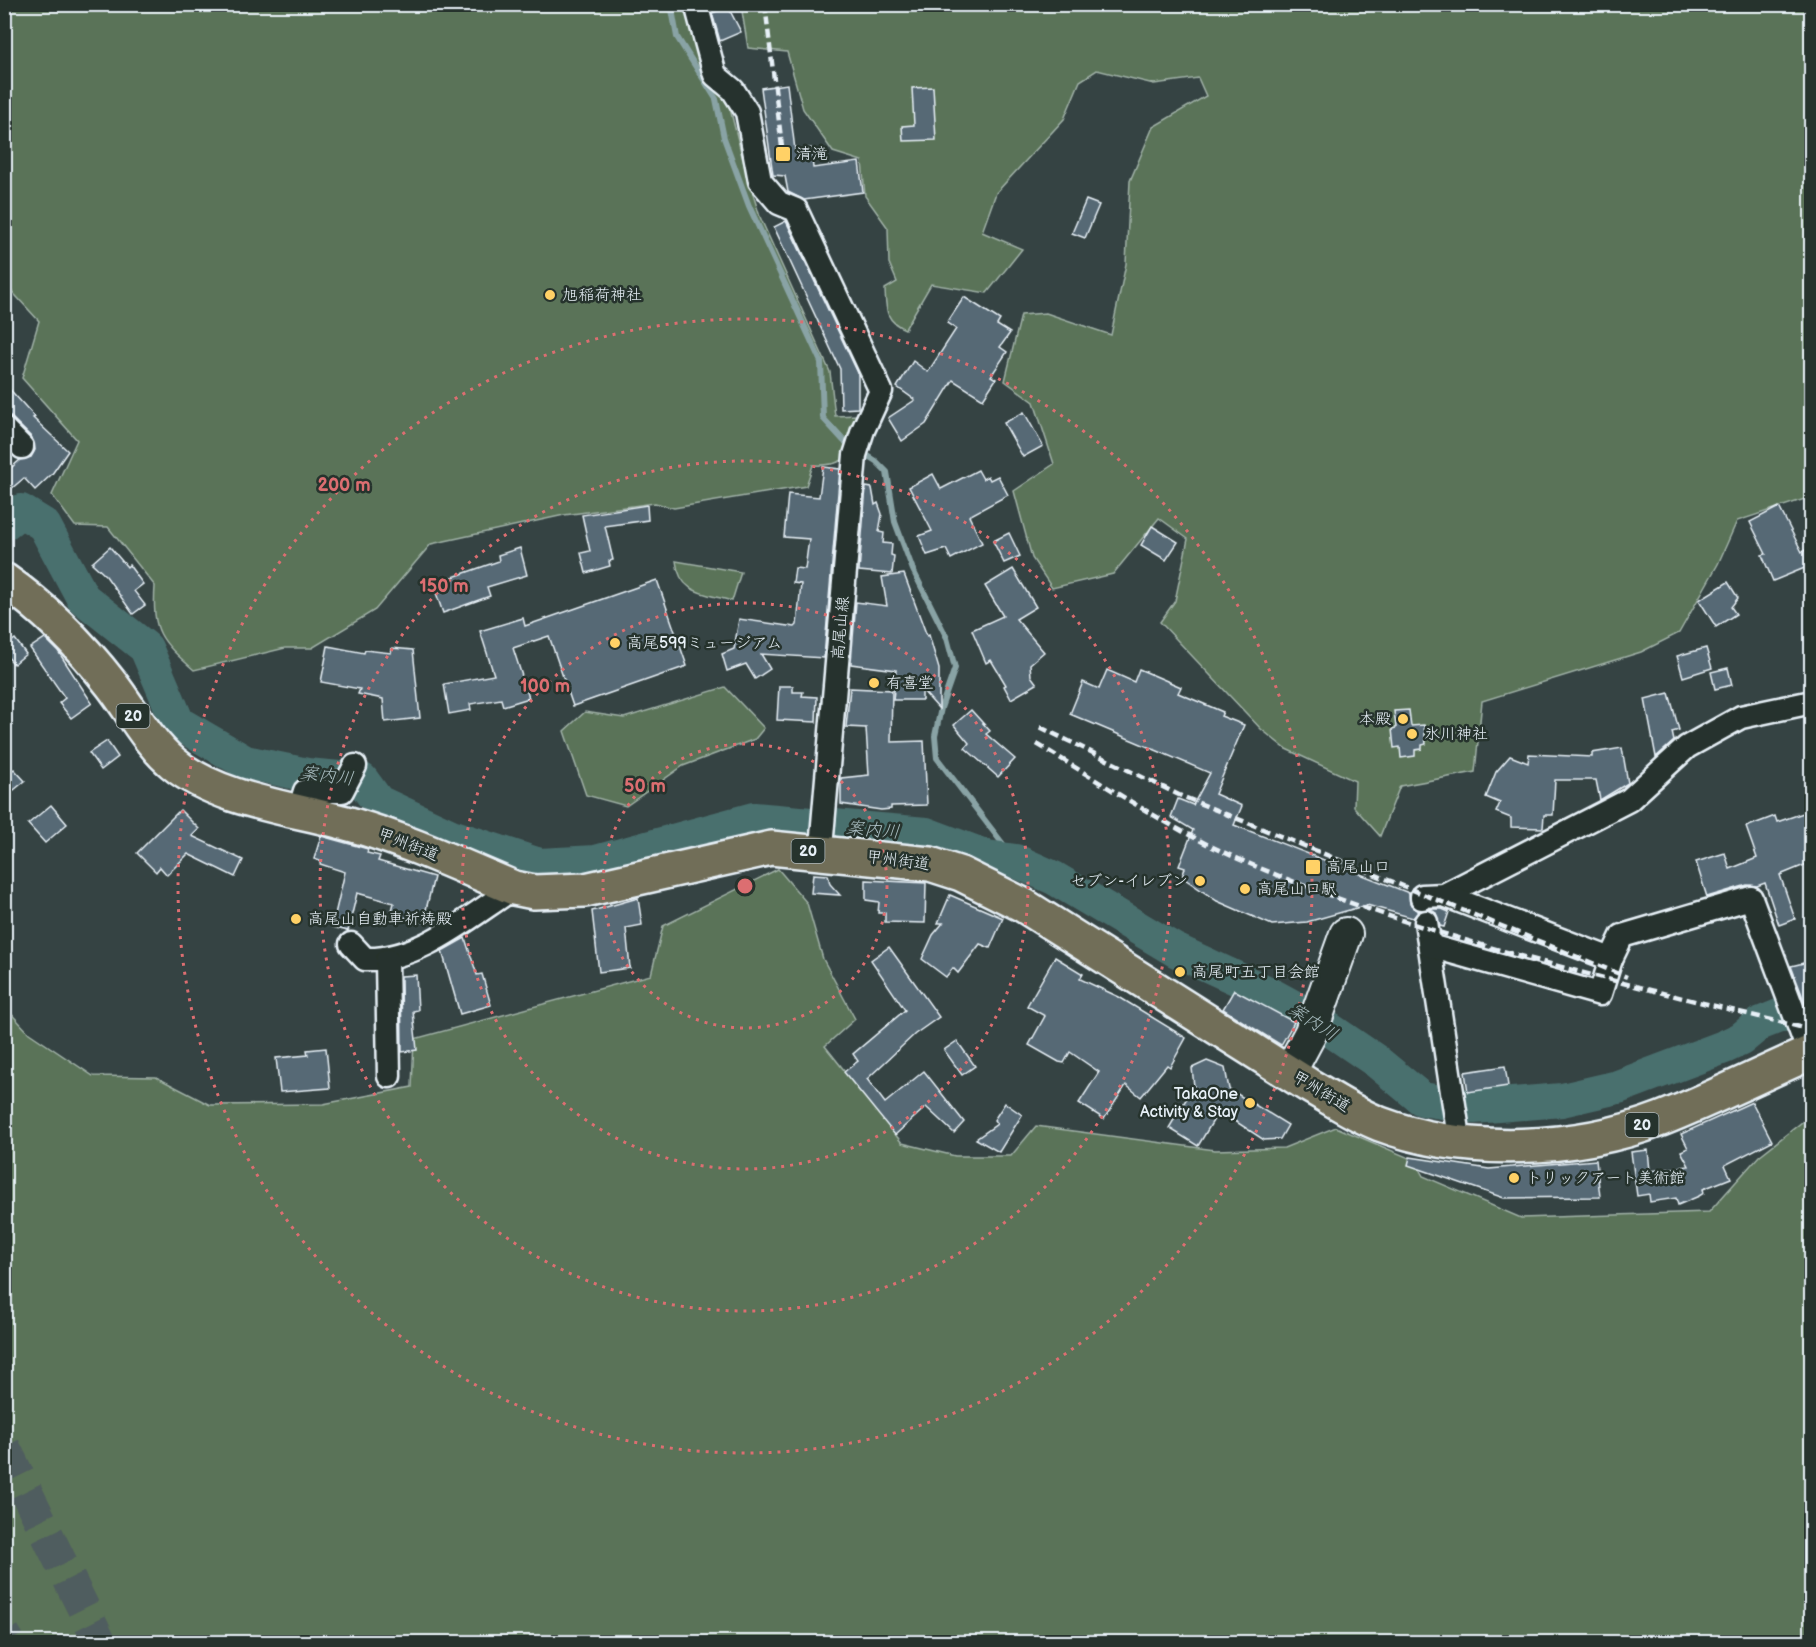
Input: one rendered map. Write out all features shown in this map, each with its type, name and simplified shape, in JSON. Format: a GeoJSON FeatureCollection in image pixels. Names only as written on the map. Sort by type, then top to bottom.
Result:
{"type":"FeatureCollection","features":[{"type":"Feature","properties":{"kind":"highway","name":"甲州街道"},"geometry":{"type":"LineString","coordinates":[[4,580],[29,598],[70,635],[112,685],[141,728],[174,764],[213,787],[355,825],[414,846],[514,888],[534,892],[560,893],[585,890],[746,852],[822,842],[930,864],[961,874],[1023,905],[1289,1073],[1379,1123],[1459,1135],[1493,1146],[1567,1141],[1626,1130],[1662,1118],[1808,1047]]}},
{"type":"Feature","properties":{"kind":"street","name":"高尾山線"},"geometry":{"type":"LineString","coordinates":[[696,4],[715,75],[734,90],[747,112],[760,181],[779,202],[796,210],[881,392],[858,446],[822,842]]}},
{"type":"Feature","properties":{"kind":"street"},"geometry":{"type":"LineString","coordinates":[[1611,959],[1433,896],[1629,800],[1687,747],[1741,717],[1812,702]]}},
{"type":"Feature","properties":{"kind":"street"},"geometry":{"type":"LineString","coordinates":[[299,810],[305,790],[342,791],[355,766]]}},
{"type":"Feature","properties":{"kind":"street"},"geometry":{"type":"LineString","coordinates":[[351,944],[365,959],[387,960],[421,947],[514,888]]}},
{"type":"Feature","properties":{"kind":"street"},"geometry":{"type":"LineString","coordinates":[[1430,946],[1600,994],[1611,959],[1622,936],[1751,898],[1808,1047]]}},
{"type":"Feature","properties":{"kind":"street"},"geometry":{"type":"LineString","coordinates":[[1426,922],[1459,1135]]}},
{"type":"Feature","properties":{"kind":"street"},"geometry":{"type":"LineString","coordinates":[[1289,1073],[1311,1032],[1346,934]]}},
{"type":"Feature","properties":{"kind":"street"},"geometry":{"type":"LineString","coordinates":[[387,960],[388,1076]]}},
{"type":"Feature","properties":{"kind":"green space"},"geometry":{"type":"Polygon","coordinates":[[[5,5],[704,5],[745,168],[760,217],[830,372],[835,416],[857,415],[848,454],[836,463],[813,465],[806,486],[674,508],[655,503],[564,515],[431,544],[375,610],[312,648],[285,648],[194,670],[173,651],[161,634],[155,614],[155,586],[108,527],[75,526],[52,495],[77,440],[22,378],[39,321],[5,284],[5,5]]]}},
{"type":"Feature","properties":{"kind":"green space"},"geometry":{"type":"Polygon","coordinates":[[[741,5],[1811,5],[1811,497],[1737,521],[1718,564],[1679,633],[1641,652],[1482,701],[1475,772],[1400,786],[1380,836],[1354,807],[1355,781],[1286,749],[1261,729],[1160,622],[1175,601],[1188,539],[1159,518],[1113,574],[1052,588],[1032,558],[1014,491],[1054,464],[1034,402],[1005,381],[1021,315],[1046,313],[1111,335],[1126,264],[1130,181],[1153,127],[1206,96],[1198,78],[1154,84],[1097,70],[1080,81],[1064,119],[996,193],[982,232],[1022,249],[987,293],[931,284],[905,329],[890,318],[886,308],[885,289],[897,282],[889,263],[888,228],[865,196],[862,161],[833,152],[803,109],[787,52],[748,48],[741,5]]]}},
{"type":"Feature","properties":{"kind":"green space"},"geometry":{"type":"Polygon","coordinates":[[[676,561],[741,572],[732,601],[703,594],[688,586],[678,572],[676,561]]]}},
{"type":"Feature","properties":{"kind":"green space"},"geometry":{"type":"Polygon","coordinates":[[[725,687],[764,728],[755,739],[683,766],[626,806],[586,795],[564,731],[585,712],[624,718],[725,687]]]}},
{"type":"Feature","properties":{"kind":"green space"},"geometry":{"type":"Polygon","coordinates":[[[778,869],[807,903],[823,959],[855,1019],[825,1046],[902,1143],[955,1156],[1011,1156],[1036,1126],[1215,1150],[1284,1148],[1336,1127],[1414,1160],[1423,1176],[1521,1218],[1709,1212],[1759,1156],[1811,1115],[1811,1642],[5,1642],[4,1006],[29,1033],[93,1076],[156,1077],[210,1105],[323,1104],[412,1087],[414,1039],[651,975],[663,926],[778,869]]]}},
{"type":"Feature","properties":{"kind":"building"},"geometry":{"type":"Polygon","coordinates":[[[728,7],[741,32],[720,41],[712,13],[728,7]]]}},
{"type":"Feature","properties":{"kind":"building"},"geometry":{"type":"Polygon","coordinates":[[[787,84],[795,150],[811,148],[813,168],[859,162],[863,192],[804,200],[788,192],[785,176],[773,175],[761,88],[787,84]]]}},
{"type":"Feature","properties":{"kind":"building"},"geometry":{"type":"Polygon","coordinates":[[[933,87],[936,140],[903,141],[902,126],[914,125],[912,88],[933,87]]]}},
{"type":"Feature","properties":{"kind":"building"},"geometry":{"type":"Polygon","coordinates":[[[1086,200],[1099,205],[1085,238],[1072,233],[1086,200]]]}},
{"type":"Feature","properties":{"kind":"building"},"geometry":{"type":"Polygon","coordinates":[[[786,221],[858,373],[858,408],[841,409],[840,369],[774,227],[786,221]]]}},
{"type":"Feature","properties":{"kind":"building"},"geometry":{"type":"Polygon","coordinates":[[[964,297],[1000,320],[997,325],[1010,333],[1000,347],[1007,352],[991,376],[996,379],[983,399],[953,380],[926,424],[902,441],[888,418],[915,400],[897,387],[913,361],[928,372],[956,329],[947,323],[964,297]]]}},
{"type":"Feature","properties":{"kind":"building"},"geometry":{"type":"Polygon","coordinates":[[[4,383],[35,417],[33,418],[68,451],[52,474],[35,490],[24,478],[4,495],[4,474],[20,460],[31,457],[35,450],[32,438],[4,410],[4,383]]]}},
{"type":"Feature","properties":{"kind":"building"},"geometry":{"type":"Polygon","coordinates":[[[1024,412],[1043,446],[1023,457],[1004,423],[1024,412]]]}},
{"type":"Feature","properties":{"kind":"building"},"geometry":{"type":"Polygon","coordinates":[[[823,467],[840,469],[824,658],[761,654],[770,669],[755,679],[746,664],[727,671],[722,654],[734,649],[739,619],[795,627],[797,625],[801,584],[793,583],[795,568],[805,569],[809,539],[784,537],[788,494],[819,497],[823,467]]]}},
{"type":"Feature","properties":{"kind":"building"},"geometry":{"type":"Polygon","coordinates":[[[978,470],[983,479],[988,476],[990,480],[998,476],[1008,495],[969,516],[982,543],[951,559],[946,549],[927,555],[919,536],[932,531],[909,487],[933,474],[941,489],[978,470]]]}},
{"type":"Feature","properties":{"kind":"building"},"geometry":{"type":"Polygon","coordinates":[[[866,487],[872,488],[875,505],[878,503],[882,514],[879,532],[884,533],[883,543],[892,544],[891,555],[894,556],[892,574],[859,571],[866,487]]]}},
{"type":"Feature","properties":{"kind":"building"},"geometry":{"type":"Polygon","coordinates":[[[647,505],[648,520],[605,526],[613,560],[609,561],[610,566],[586,573],[581,553],[590,551],[582,515],[647,505]]]}},
{"type":"Feature","properties":{"kind":"building"},"geometry":{"type":"Polygon","coordinates":[[[1779,507],[1802,552],[1807,549],[1812,565],[1773,581],[1762,555],[1766,554],[1750,522],[1779,507]]]}},
{"type":"Feature","properties":{"kind":"building"},"geometry":{"type":"Polygon","coordinates":[[[1152,526],[1178,542],[1166,560],[1141,545],[1152,526]]]}},
{"type":"Feature","properties":{"kind":"building"},"geometry":{"type":"Polygon","coordinates":[[[1009,533],[1020,556],[1004,563],[993,541],[1009,533]]]}},
{"type":"Feature","properties":{"kind":"building"},"geometry":{"type":"Polygon","coordinates":[[[110,547],[127,567],[129,565],[143,584],[134,591],[145,605],[133,614],[106,576],[92,563],[110,547]]]}},
{"type":"Feature","properties":{"kind":"building"},"geometry":{"type":"Polygon","coordinates":[[[520,548],[527,575],[487,587],[490,596],[443,613],[433,584],[499,561],[498,555],[520,548]]]}},
{"type":"Feature","properties":{"kind":"building"},"geometry":{"type":"Polygon","coordinates":[[[1013,569],[1036,607],[1016,619],[1044,652],[1030,664],[1031,676],[1037,684],[1011,699],[1004,686],[1006,685],[991,660],[986,663],[972,630],[1003,616],[985,586],[1013,569]]]}},
{"type":"Feature","properties":{"kind":"building"},"geometry":{"type":"Polygon","coordinates":[[[904,574],[927,636],[929,635],[939,669],[939,709],[922,690],[922,700],[893,700],[896,670],[851,664],[856,602],[887,606],[882,577],[904,574]]]}},
{"type":"Feature","properties":{"kind":"building","name":"高尾599ミュージアム"},"geometry":{"type":"Polygon","coordinates":[[[657,580],[687,666],[573,706],[549,636],[513,648],[529,698],[503,706],[501,699],[470,704],[471,710],[449,714],[444,684],[494,675],[480,631],[523,618],[525,626],[657,580]]]}},
{"type":"Feature","properties":{"kind":"building"},"geometry":{"type":"Polygon","coordinates":[[[1728,582],[1738,598],[1731,607],[1736,614],[1716,627],[1699,600],[1728,582]]]}},
{"type":"Feature","properties":{"kind":"building"},"geometry":{"type":"Polygon","coordinates":[[[45,638],[58,651],[92,703],[71,718],[59,703],[65,698],[30,648],[45,638]]]}},
{"type":"Feature","properties":{"kind":"building"},"geometry":{"type":"Polygon","coordinates":[[[15,639],[26,654],[14,664],[4,653],[4,647],[15,639]]]}},
{"type":"Feature","properties":{"kind":"building"},"geometry":{"type":"Polygon","coordinates":[[[328,646],[364,653],[365,650],[391,653],[392,648],[413,650],[420,718],[385,722],[383,699],[358,694],[360,689],[321,682],[328,646]]]}},
{"type":"Feature","properties":{"kind":"building"},"geometry":{"type":"Polygon","coordinates":[[[1706,648],[1712,668],[1683,677],[1677,656],[1706,648]]]}},
{"type":"Feature","properties":{"kind":"building"},"geometry":{"type":"Polygon","coordinates":[[[1728,668],[1732,685],[1715,689],[1711,672],[1728,668]]]}},
{"type":"Feature","properties":{"kind":"building"},"geometry":{"type":"Polygon","coordinates":[[[1139,669],[1181,687],[1178,693],[1223,712],[1221,716],[1244,725],[1215,794],[1242,806],[1234,825],[1409,893],[1410,904],[1419,911],[1413,918],[1367,905],[1307,922],[1272,925],[1217,901],[1182,877],[1185,868],[1179,866],[1193,830],[1171,817],[1178,799],[1193,805],[1210,773],[1070,714],[1083,682],[1099,689],[1107,670],[1134,682],[1139,669]]]}},
{"type":"Feature","properties":{"kind":"building"},"geometry":{"type":"Polygon","coordinates":[[[779,686],[793,686],[793,692],[803,692],[802,696],[817,697],[816,722],[777,720],[779,686]]]}},
{"type":"Feature","properties":{"kind":"building"},"geometry":{"type":"Polygon","coordinates":[[[850,688],[892,690],[891,742],[924,741],[927,805],[891,806],[891,809],[881,810],[841,804],[841,778],[869,775],[866,728],[846,727],[850,688]]]}},
{"type":"Feature","properties":{"kind":"building"},"geometry":{"type":"Polygon","coordinates":[[[1669,693],[1679,730],[1672,732],[1674,741],[1656,757],[1645,699],[1669,693]]]}},
{"type":"Feature","properties":{"kind":"building"},"geometry":{"type":"Polygon","coordinates":[[[971,710],[990,731],[986,734],[1015,759],[998,777],[965,748],[969,743],[954,725],[971,710]]]}},
{"type":"Feature","properties":{"kind":"building"},"geometry":{"type":"Polygon","coordinates":[[[1409,710],[1411,726],[1424,725],[1426,744],[1422,745],[1422,749],[1415,750],[1415,756],[1401,758],[1400,747],[1394,748],[1392,729],[1396,728],[1394,711],[1409,710]]]}},
{"type":"Feature","properties":{"kind":"building"},"geometry":{"type":"Polygon","coordinates":[[[107,741],[118,757],[101,770],[89,753],[107,741]]]}},
{"type":"Feature","properties":{"kind":"building"},"geometry":{"type":"Polygon","coordinates":[[[1622,748],[1628,783],[1600,800],[1596,780],[1555,780],[1553,815],[1544,815],[1543,828],[1511,827],[1511,818],[1496,812],[1500,803],[1486,797],[1496,772],[1510,756],[1528,763],[1529,754],[1592,757],[1592,753],[1622,748]]]}},
{"type":"Feature","properties":{"kind":"building"},"geometry":{"type":"Polygon","coordinates":[[[14,769],[25,781],[4,798],[4,777],[14,769]]]}},
{"type":"Feature","properties":{"kind":"building"},"geometry":{"type":"Polygon","coordinates":[[[51,805],[67,824],[45,843],[28,824],[51,805]]]}},
{"type":"Feature","properties":{"kind":"building"},"geometry":{"type":"Polygon","coordinates":[[[180,810],[199,829],[192,836],[243,860],[235,877],[188,854],[167,875],[160,867],[156,872],[137,853],[180,810]]]}},
{"type":"Feature","properties":{"kind":"building"},"geometry":{"type":"Polygon","coordinates":[[[1812,810],[1812,862],[1780,875],[1795,919],[1779,925],[1765,883],[1757,886],[1747,885],[1707,897],[1696,862],[1725,853],[1730,869],[1757,858],[1746,827],[1775,816],[1777,822],[1812,810]]]}},
{"type":"Feature","properties":{"kind":"building"},"geometry":{"type":"Polygon","coordinates":[[[321,836],[368,849],[367,853],[380,856],[378,861],[434,877],[423,922],[391,914],[394,903],[357,893],[348,931],[332,927],[345,872],[320,864],[320,861],[314,859],[321,836]]]}},
{"type":"Feature","properties":{"kind":"building"},"geometry":{"type":"Polygon","coordinates":[[[813,874],[828,875],[830,884],[840,895],[811,893],[813,874]]]}},
{"type":"Feature","properties":{"kind":"building"},"geometry":{"type":"Polygon","coordinates":[[[866,880],[926,883],[925,923],[885,922],[885,913],[878,913],[879,902],[866,900],[866,880]]]}},
{"type":"Feature","properties":{"kind":"building"},"geometry":{"type":"Polygon","coordinates":[[[950,895],[1003,918],[990,948],[980,944],[958,973],[953,968],[946,977],[922,959],[933,935],[943,923],[938,923],[950,895]]]}},
{"type":"Feature","properties":{"kind":"building"},"geometry":{"type":"Polygon","coordinates":[[[638,898],[642,925],[626,928],[630,968],[599,972],[592,911],[638,898]]]}},
{"type":"Feature","properties":{"kind":"building"},"geometry":{"type":"Polygon","coordinates":[[[1429,909],[1442,909],[1449,912],[1444,927],[1440,926],[1436,913],[1429,909]]]}},
{"type":"Feature","properties":{"kind":"building"},"geometry":{"type":"Polygon","coordinates":[[[465,938],[477,975],[482,974],[491,1005],[460,1014],[442,951],[465,938]]]}},
{"type":"Feature","properties":{"kind":"building"},"geometry":{"type":"Polygon","coordinates":[[[889,947],[939,1017],[915,1034],[867,1079],[885,1103],[924,1071],[964,1122],[954,1133],[926,1107],[895,1135],[844,1072],[858,1061],[853,1054],[905,1010],[871,960],[889,947]]]}},
{"type":"Feature","properties":{"kind":"building"},"geometry":{"type":"Polygon","coordinates":[[[1055,957],[1083,974],[1080,979],[1119,997],[1186,1038],[1170,1067],[1167,1065],[1141,1097],[1126,1085],[1104,1119],[1079,1103],[1099,1072],[1070,1052],[1064,1063],[1029,1045],[1045,1016],[1027,1006],[1055,957]]]}},
{"type":"Feature","properties":{"kind":"building"},"geometry":{"type":"Polygon","coordinates":[[[1808,962],[1812,973],[1812,1021],[1791,966],[1808,962]]]}},
{"type":"Feature","properties":{"kind":"building"},"geometry":{"type":"Polygon","coordinates":[[[416,975],[418,1010],[413,1011],[417,1050],[402,1052],[401,976],[416,975]]]}},
{"type":"Feature","properties":{"kind":"building"},"geometry":{"type":"Polygon","coordinates":[[[1234,990],[1294,1022],[1281,1045],[1223,1009],[1234,990]]]}},
{"type":"Feature","properties":{"kind":"building"},"geometry":{"type":"Polygon","coordinates":[[[957,1041],[975,1066],[962,1075],[944,1050],[957,1041]]]}},
{"type":"Feature","properties":{"kind":"building"},"geometry":{"type":"Polygon","coordinates":[[[326,1048],[330,1088],[280,1092],[276,1058],[308,1055],[307,1050],[326,1048]]]}},
{"type":"Feature","properties":{"kind":"building"},"geometry":{"type":"Polygon","coordinates":[[[1207,1061],[1225,1068],[1229,1089],[1288,1125],[1280,1139],[1264,1140],[1226,1115],[1224,1118],[1217,1114],[1198,1146],[1169,1128],[1194,1086],[1192,1068],[1207,1061]]]}},
{"type":"Feature","properties":{"kind":"building"},"geometry":{"type":"Polygon","coordinates":[[[1505,1066],[1508,1086],[1468,1092],[1465,1072],[1505,1066]]]}},
{"type":"Feature","properties":{"kind":"building"},"geometry":{"type":"Polygon","coordinates":[[[1752,1102],[1772,1141],[1725,1165],[1731,1178],[1703,1189],[1704,1193],[1678,1205],[1676,1198],[1650,1202],[1649,1194],[1637,1196],[1631,1152],[1648,1150],[1650,1171],[1689,1166],[1681,1151],[1688,1148],[1681,1134],[1752,1102]]]}},
{"type":"Feature","properties":{"kind":"building"},"geometry":{"type":"Polygon","coordinates":[[[1005,1103],[1022,1115],[999,1152],[976,1139],[997,1124],[994,1120],[1005,1103]]]}},
{"type":"Feature","properties":{"kind":"building"},"geometry":{"type":"Polygon","coordinates":[[[1410,1157],[1489,1169],[1596,1160],[1600,1197],[1504,1198],[1408,1165],[1410,1157]]]}},
{"type":"Feature","properties":{"kind":"waterway"},"geometry":{"type":"LineString","coordinates":[[671,4],[677,37],[716,99],[724,138],[749,206],[821,362],[823,418],[844,441],[876,461],[887,472],[895,522],[913,570],[947,638],[955,668],[941,708],[935,736],[937,758],[1016,861]]}},
{"type":"Feature","properties":{"kind":"waterway","name":"案内川"},"geometry":{"type":"LineString","coordinates":[[4,524],[21,511],[44,525],[83,598],[146,648],[178,723],[245,762],[307,775],[362,780],[378,802],[451,836],[539,865],[596,862],[754,819],[926,834],[987,857],[1016,861],[1054,878],[1175,950],[1266,992],[1310,1016],[1376,1061],[1422,1099],[1474,1107],[1562,1100],[1618,1087],[1724,1047],[1741,1039],[1759,1024],[1812,1003]]}},
{"type":"Feature","properties":{"kind":"tunnel"},"geometry":{"type":"LineString","coordinates":[[4,1447],[100,1642]]}},
{"type":"Feature","properties":{"kind":"tunnel"},"geometry":{"type":"LineString","coordinates":[[4,1634],[9,1642]]}},
{"type":"Feature","properties":{"kind":"railway"},"geometry":{"type":"LineString","coordinates":[[765,4],[782,147]]}},
{"type":"Feature","properties":{"kind":"railway"},"geometry":{"type":"LineString","coordinates":[[1040,727],[1179,795],[1627,977]]}},
{"type":"Feature","properties":{"kind":"railway"},"geometry":{"type":"LineString","coordinates":[[1037,744],[1183,832],[1234,857],[1304,886],[1519,956],[1812,1030]]}},
{"type":"Feature","properties":{"kind":"place","name":"清滝"},"geometry":{"type":"Point","coordinates":[783,154]}},
{"type":"Feature","properties":{"kind":"place","name":"旭稲荷神社"},"geometry":{"type":"Point","coordinates":[550,295]}},
{"type":"Feature","properties":{"kind":"place","name":"高尾599ミュージアム"},"geometry":{"type":"Point","coordinates":[615,643]}},
{"type":"Feature","properties":{"kind":"place","name":"有喜堂"},"geometry":{"type":"Point","coordinates":[874,683]}},
{"type":"Feature","properties":{"kind":"place","name":"本殿"},"geometry":{"type":"Point","coordinates":[1403,719]}},
{"type":"Feature","properties":{"kind":"place","name":"氷川神社"},"geometry":{"type":"Point","coordinates":[1412,734]}},
{"type":"Feature","properties":{"kind":"place","name":"高尾山口"},"geometry":{"type":"Point","coordinates":[1313,867]}},
{"type":"Feature","properties":{"kind":"place","name":"セブン-イレブン"},"geometry":{"type":"Point","coordinates":[1200,881]}},
{"type":"Feature","properties":{"kind":"place","name":"高尾山口駅"},"geometry":{"type":"Point","coordinates":[1245,889]}},
{"type":"Feature","properties":{"kind":"place","name":"高尾山自動車祈祷殿"},"geometry":{"type":"Point","coordinates":[296,919]}},
{"type":"Feature","properties":{"kind":"place","name":"高尾町五丁目会館"},"geometry":{"type":"Point","coordinates":[1180,972]}},
{"type":"Feature","properties":{"kind":"place","name":"TakaOne Activity & Stay"},"geometry":{"type":"Point","coordinates":[1250,1103]}},
{"type":"Feature","properties":{"kind":"place","name":"トリックアート美術館"},"geometry":{"type":"Point","coordinates":[1514,1178]}}]}
